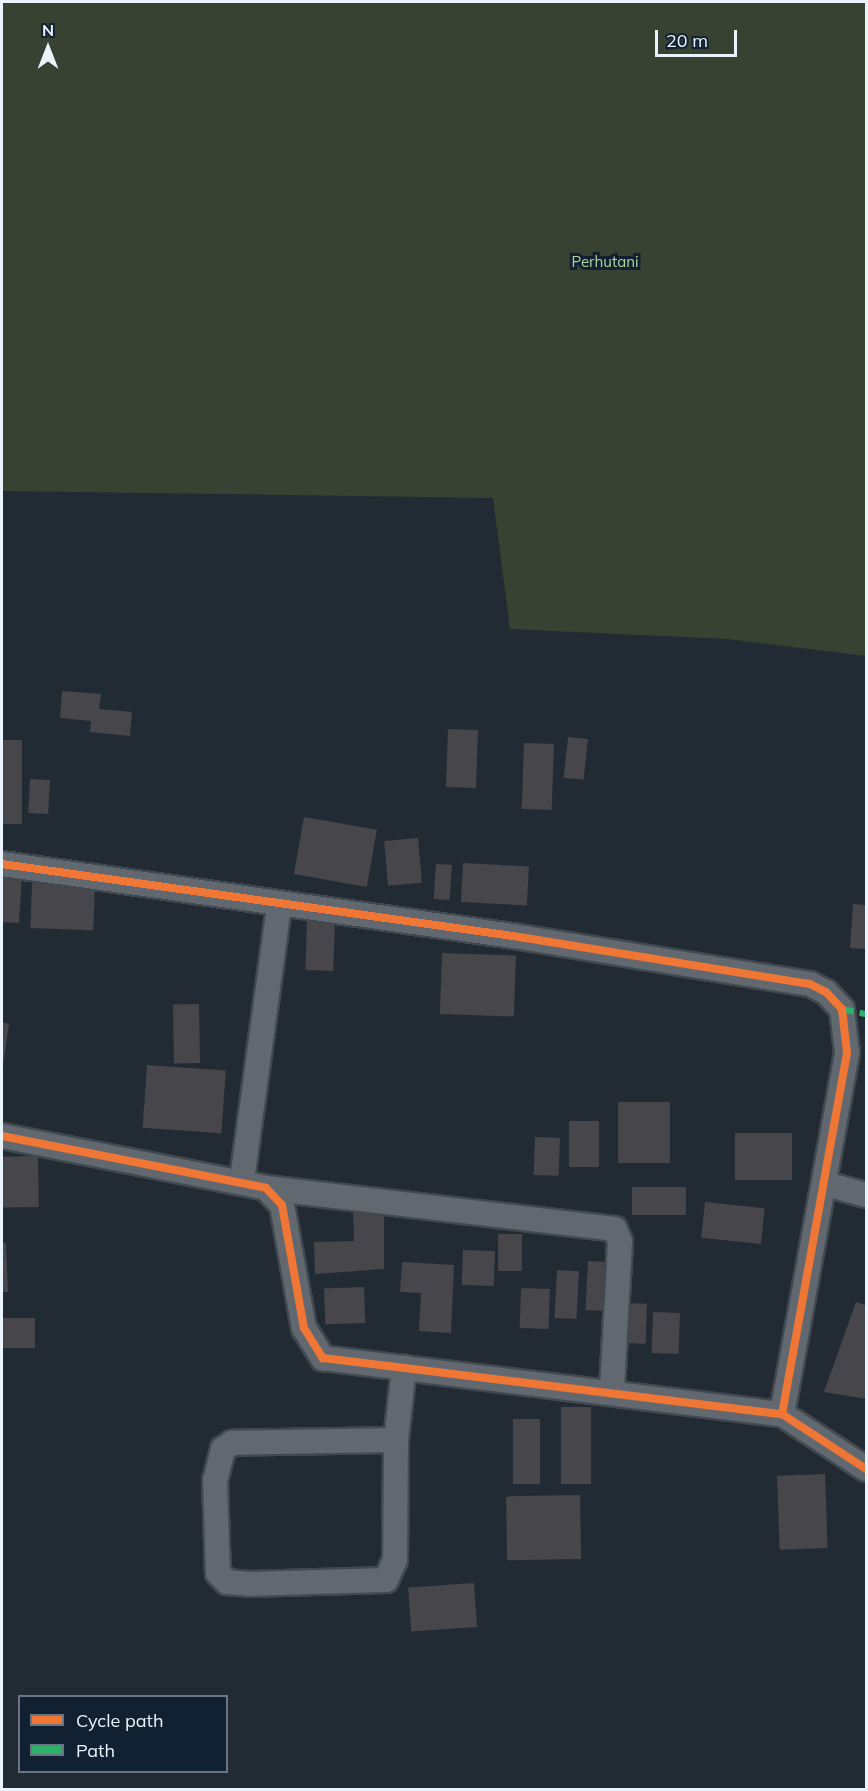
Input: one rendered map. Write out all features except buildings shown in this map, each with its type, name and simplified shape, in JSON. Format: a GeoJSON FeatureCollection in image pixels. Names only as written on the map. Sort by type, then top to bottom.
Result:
{"type":"FeatureCollection","features":[{"type":"Feature","properties":{"kind":"street"},"geometry":{"type":"LineString","coordinates":[[2,864],[279,906],[513,936],[810,984],[826,992],[842,1009],[847,1053],[826,1184],[782,1414]]}},
{"type":"Feature","properties":{"kind":"street"},"geometry":{"type":"LineString","coordinates":[[242,1180],[279,906]]}},
{"type":"Feature","properties":{"kind":"street"},"geometry":{"type":"LineString","coordinates":[[2,1136],[242,1180],[266,1188],[615,1229],[620,1242],[612,1390]]}},
{"type":"Feature","properties":{"kind":"street"},"geometry":{"type":"LineString","coordinates":[[826,1184],[867,1195]]}},
{"type":"Feature","properties":{"kind":"street"},"geometry":{"type":"LineString","coordinates":[[266,1188],[282,1205],[304,1328],[314,1350],[338,1363],[404,1367],[612,1390],[782,1414],[867,1468]]}},
{"type":"Feature","properties":{"kind":"street"},"geometry":{"type":"LineString","coordinates":[[396,1440],[232,1443],[223,1449],[214,1480],[218,1573],[227,1582],[249,1584],[386,1580],[394,1560],[396,1440],[404,1367]]}},
{"type":"Feature","properties":{"kind":"green space","name":"Perhutani"},"geometry":{"type":"Polygon","coordinates":[[[2,2],[866,2],[866,656],[728,639],[510,629],[493,498],[2,491],[2,2]]]}},
{"type":"Feature","properties":{"kind":"marked path"},"geometry":{"type":"LineString","coordinates":[[842,1009],[866,1014]]}},
{"type":"Feature","properties":{"kind":"cycle path"},"geometry":{"type":"LineString","coordinates":[[2,864],[513,936],[810,984],[826,992],[842,1009],[847,1053],[782,1414]]}},
{"type":"Feature","properties":{"kind":"cycle path"},"geometry":{"type":"LineString","coordinates":[[2,1136],[266,1188],[282,1205],[304,1328],[323,1358],[782,1414],[866,1469]]}}]}
